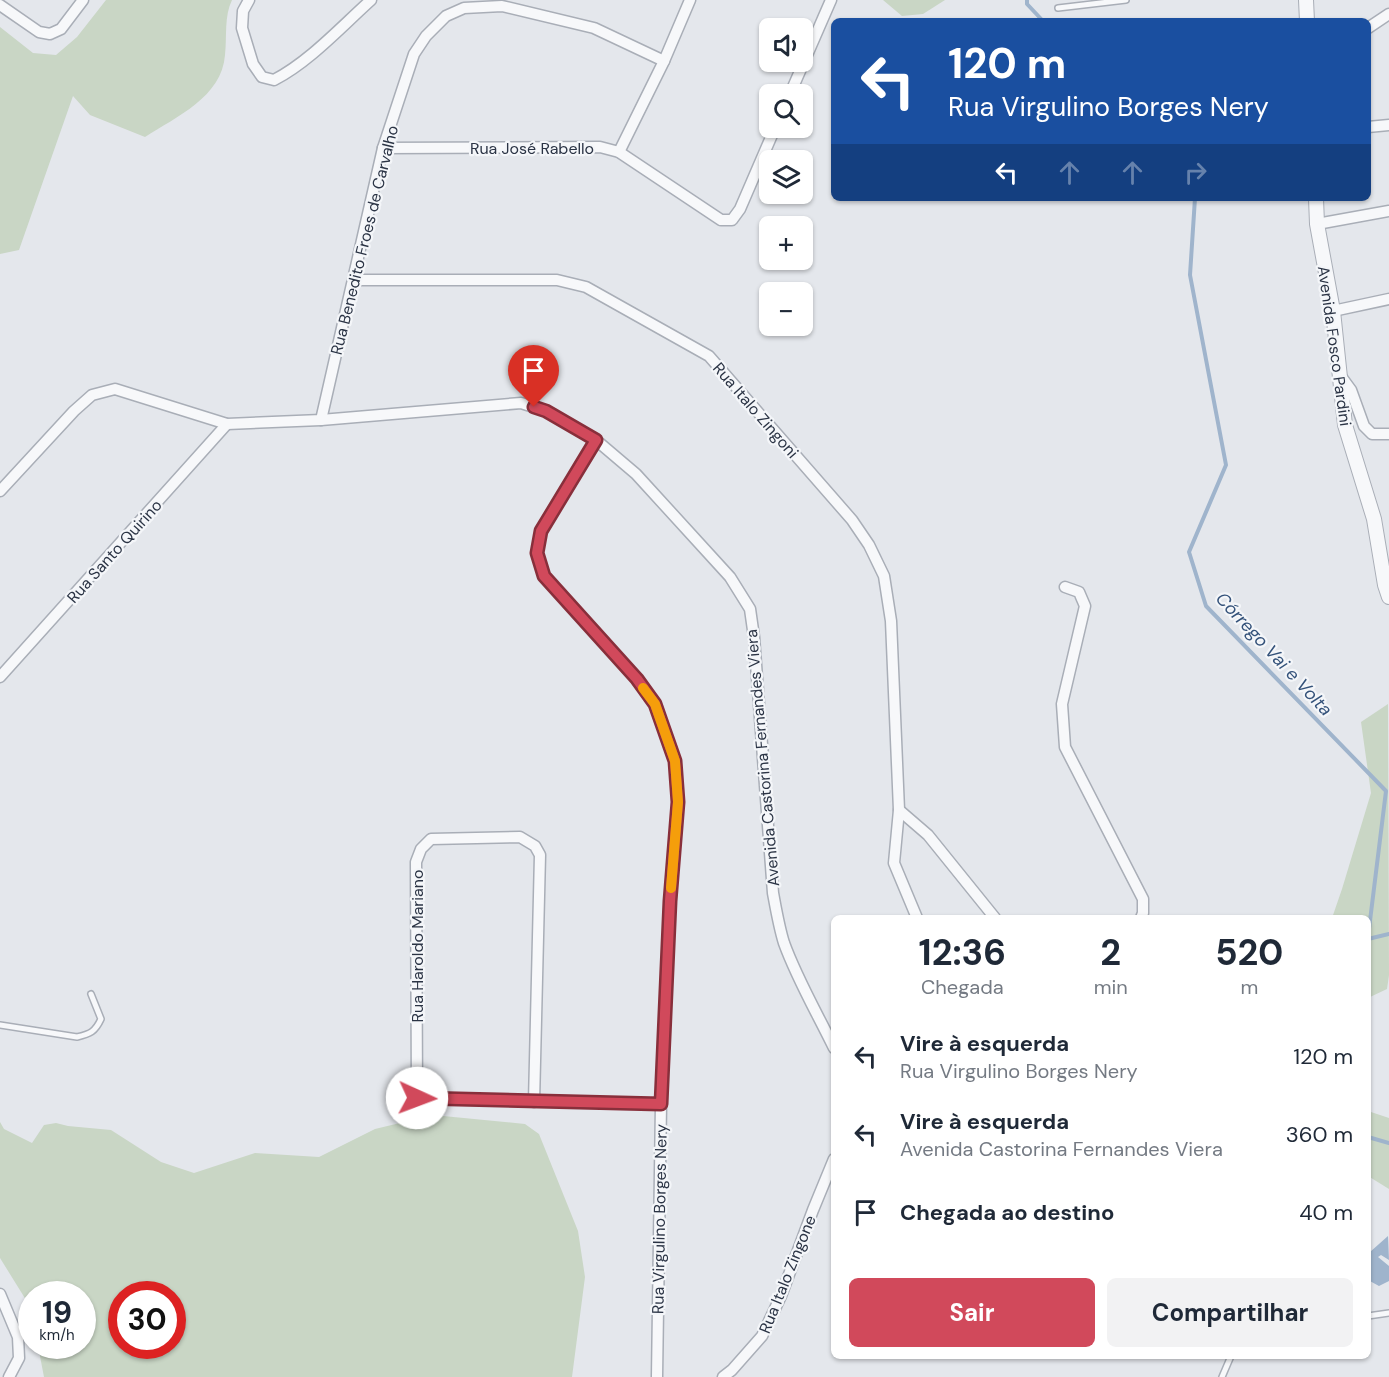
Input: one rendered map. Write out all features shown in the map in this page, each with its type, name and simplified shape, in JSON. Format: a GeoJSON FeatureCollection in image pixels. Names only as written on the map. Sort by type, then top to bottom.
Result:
{"type":"FeatureCollection","features":[{"type":"Feature","properties":{"kind":"street"},"geometry":{"type":"LineString","coordinates":[[0,5],[39,33],[50,34],[61,29],[83,0]]}},
{"type":"Feature","properties":{"kind":"street"},"geometry":{"type":"LineString","coordinates":[[249,0],[243,11],[242,28],[252,64],[262,77],[274,80],[286,74],[314,51],[371,0]]}},
{"type":"Feature","properties":{"kind":"street"},"geometry":{"type":"LineString","coordinates":[[619,152],[664,61],[690,0]]}},
{"type":"Feature","properties":{"kind":"street"},"geometry":{"type":"LineString","coordinates":[[794,84],[831,0]]}},
{"type":"Feature","properties":{"kind":"street"},"geometry":{"type":"LineString","coordinates":[[1306,0],[1307,18]]}},
{"type":"Feature","properties":{"kind":"street","name":"Rua Benedito Froes de Carvalho"},"geometry":{"type":"LineString","coordinates":[[321,420],[383,148],[414,54],[426,36],[446,16],[464,8],[502,6],[594,28],[664,61]]}},
{"type":"Feature","properties":{"kind":"street"},"geometry":{"type":"LineString","coordinates":[[1371,26],[1389,14]]}},
{"type":"Feature","properties":{"kind":"street"},"geometry":{"type":"LineString","coordinates":[[1371,127],[1389,125]]}},
{"type":"Feature","properties":{"kind":"street","name":"Rua José Rabello"},"geometry":{"type":"LineString","coordinates":[[383,148],[600,147],[619,152],[721,220],[732,220],[740,209],[772,138]]}},
{"type":"Feature","properties":{"kind":"street","name":"Avenida Fosco Pardini"},"geometry":{"type":"LineString","coordinates":[[1316,201],[1317,224],[1333,311],[1345,425],[1374,519],[1389,597]]}},
{"type":"Feature","properties":{"kind":"street"},"geometry":{"type":"LineString","coordinates":[[1317,224],[1389,211]]}},
{"type":"Feature","properties":{"kind":"street","name":"Rua Italo Zingoni"},"geometry":{"type":"LineString","coordinates":[[354,280],[557,280],[586,287],[709,356],[852,520],[869,545],[884,576],[891,621],[899,810]]}},
{"type":"Feature","properties":{"kind":"street"},"geometry":{"type":"LineString","coordinates":[[1333,311],[1389,299]]}},
{"type":"Feature","properties":{"kind":"street"},"geometry":{"type":"LineString","coordinates":[[1340,375],[1351,390],[1364,426],[1372,435],[1389,434]]}},
{"type":"Feature","properties":{"kind":"street","name":"Avenida Castorina Fernandes Viera"},"geometry":{"type":"LineString","coordinates":[[0,491],[74,411],[92,395],[115,389],[227,424],[321,420],[521,404],[546,411],[596,440],[636,474],[730,577],[750,609],[773,893],[777,915],[784,942],[831,1042]]}},
{"type":"Feature","properties":{"kind":"street","name":"Rua Santo Quirino"},"geometry":{"type":"LineString","coordinates":[[0,677],[227,424]]}},
{"type":"Feature","properties":{"kind":"street","name":"Rua Virgulino Borges Nery"},"geometry":{"type":"LineString","coordinates":[[596,440],[541,531],[537,553],[544,576],[637,679],[655,704],[675,761],[678,802],[670,901],[661,1104],[657,1377]]}},
{"type":"Feature","properties":{"kind":"street"},"geometry":{"type":"LineString","coordinates":[[1065,587],[1079,592],[1085,606],[1062,704],[1065,747],[1143,899],[1141,915]]}},
{"type":"Feature","properties":{"kind":"street"},"geometry":{"type":"LineString","coordinates":[[899,810],[894,863],[915,915]]}},
{"type":"Feature","properties":{"kind":"street"},"geometry":{"type":"LineString","coordinates":[[899,810],[928,835],[993,915]]}},
{"type":"Feature","properties":{"kind":"street","name":"Rua Haroldo Mariano"},"geometry":{"type":"LineString","coordinates":[[520,837],[535,846],[540,855],[534,1102],[417,1098],[416,862],[421,849],[431,839],[520,837]]}},
{"type":"Feature","properties":{"kind":"street"},"geometry":{"type":"LineString","coordinates":[[534,1102],[661,1104]]}},
{"type":"Feature","properties":{"kind":"street","name":"Rua Italo Zingone"},"geometry":{"type":"LineString","coordinates":[[723,1377],[762,1336],[781,1296],[831,1166]]}},
{"type":"Feature","properties":{"kind":"street"},"geometry":{"type":"LineString","coordinates":[[0,1294],[18,1337],[19,1358],[10,1377]]}},
{"type":"Feature","properties":{"kind":"lane"},"geometry":{"type":"LineString","coordinates":[[1058,8],[1126,0]]}},
{"type":"Feature","properties":{"kind":"lane"},"geometry":{"type":"LineString","coordinates":[[0,1025],[77,1037],[89,1034],[97,1028],[101,1020],[91,994]]}},
{"type":"Feature","properties":{"kind":"lane"},"geometry":{"type":"LineString","coordinates":[[1371,1316],[1389,1313]]}},
{"type":"Feature","properties":{"kind":"lane"},"geometry":{"type":"LineString","coordinates":[[1221,1377],[1230,1359]]}},
{"type":"Feature","properties":{"kind":"green space"},"geometry":{"type":"Polygon","coordinates":[[[106,0],[232,0],[227,19],[222,70],[216,83],[196,104],[145,137],[90,115],[73,96],[19,250],[0,254],[0,27],[33,53],[56,55],[77,37],[106,0]]]}},
{"type":"Feature","properties":{"kind":"green space"},"geometry":{"type":"Polygon","coordinates":[[[883,0],[945,0],[923,14],[902,16],[883,0]]]}},
{"type":"Feature","properties":{"kind":"green space"},"geometry":{"type":"Polygon","coordinates":[[[1388,704],[1389,975],[1387,989],[1371,997],[1371,915],[1333,915],[1371,793],[1361,722],[1388,704]]]}},
{"type":"Feature","properties":{"kind":"green space"},"geometry":{"type":"Polygon","coordinates":[[[1371,1112],[1389,1118],[1389,1189],[1371,1178],[1371,1112]]]}},
{"type":"Feature","properties":{"kind":"green space"},"geometry":{"type":"Polygon","coordinates":[[[433,1115],[525,1124],[539,1134],[578,1231],[585,1277],[572,1377],[44,1377],[41,1359],[96,1359],[96,1281],[18,1281],[18,1287],[0,1258],[0,1122],[4,1129],[32,1143],[44,1125],[56,1123],[111,1130],[161,1162],[194,1173],[255,1153],[319,1157],[375,1129],[433,1115]]]}},
{"type":"Feature","properties":{"kind":"water"},"geometry":{"type":"Polygon","coordinates":[[[1388,1236],[1389,1260],[1381,1255],[1378,1257],[1389,1266],[1389,1281],[1379,1286],[1371,1282],[1371,1251],[1388,1236]]]}},
{"type":"Feature","properties":{"kind":"waterway","name":"Córrego Vai e Volta"},"geometry":{"type":"LineString","coordinates":[[1027,0],[1027,4],[1040,18]]}},
{"type":"Feature","properties":{"kind":"waterway","name":"Córrego Vai e Volta"},"geometry":{"type":"LineString","coordinates":[[1195,201],[1190,275],[1226,465],[1189,552],[1206,606],[1386,791],[1371,915]]}},
{"type":"Feature","properties":{"kind":"waterway","name":"Córrego Vai e Volta"},"geometry":{"type":"LineString","coordinates":[[1371,938],[1389,934]]}},
{"type":"Feature","properties":{"kind":"waterway","name":"Córrego Vai e Volta"},"geometry":{"type":"LineString","coordinates":[[1371,1138],[1389,1143]]}},
{"type":"Feature","properties":{"kind":"slow traffic"},"geometry":{"type":"LineString","coordinates":[[643,688],[655,704],[675,761],[678,802],[671,888]]}},
{"type":"Feature","properties":{"kind":"route"},"geometry":{"type":"LineString","coordinates":[[417,1098],[661,1104],[670,901],[678,802],[675,761],[655,704],[637,679],[544,576],[537,553],[541,531],[596,440],[546,411],[534,407]]}}]}
